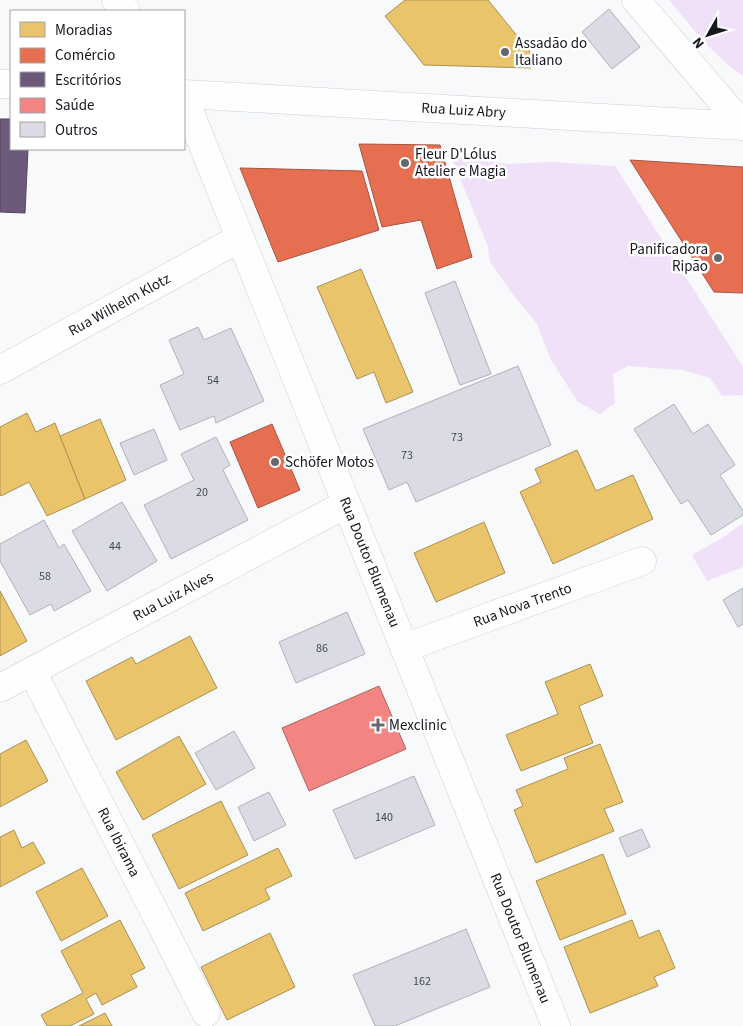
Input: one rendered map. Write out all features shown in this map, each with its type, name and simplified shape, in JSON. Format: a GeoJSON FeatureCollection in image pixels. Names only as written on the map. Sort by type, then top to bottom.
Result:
{"type":"FeatureCollection","features":[{"type":"Feature","properties":{"kind":"street"},"geometry":{"type":"LineString","coordinates":[[116,0],[125,10]]}},
{"type":"Feature","properties":{"kind":"street"},"geometry":{"type":"LineString","coordinates":[[636,0],[743,126]]}},
{"type":"Feature","properties":{"kind":"street","name":"Rua Luiz Abry"},"geometry":{"type":"LineString","coordinates":[[185,94],[743,126]]}},
{"type":"Feature","properties":{"kind":"street","name":"Rua Doutor Blumenau"},"geometry":{"type":"LineString","coordinates":[[185,100],[556,1026]]}},
{"type":"Feature","properties":{"kind":"street","name":"Rua Wilhelm Klotz"},"geometry":{"type":"LineString","coordinates":[[0,370],[240,238]]}},
{"type":"Feature","properties":{"kind":"street","name":"Rua Luiz Alves"},"geometry":{"type":"LineString","coordinates":[[0,688],[346,504]]}},
{"type":"Feature","properties":{"kind":"street","name":"Rua Nova Trento"},"geometry":{"type":"LineString","coordinates":[[404,648],[642,561]]}},
{"type":"Feature","properties":{"kind":"street","name":"Rua Ibirama"},"geometry":{"type":"LineString","coordinates":[[32,671],[206,1013]]}},
{"type":"Feature","properties":{"kind":"shaded area"},"geometry":{"type":"Polygon","coordinates":[[[669,0],[743,0],[743,76],[712,50],[669,0]]]}},
{"type":"Feature","properties":{"kind":"shaded area"},"geometry":{"type":"Polygon","coordinates":[[[451,156],[508,164],[551,162],[615,166],[743,367],[743,395],[722,396],[710,378],[682,370],[628,366],[613,374],[615,403],[600,414],[578,402],[551,360],[537,324],[490,262],[488,247],[451,156]]]}},
{"type":"Feature","properties":{"kind":"shaded area"},"geometry":{"type":"Polygon","coordinates":[[[743,523],[743,567],[707,581],[692,555],[722,538],[743,523]]]}},
{"type":"Feature","properties":{"kind":"building: Moradias"},"geometry":{"type":"Polygon","coordinates":[[[405,0],[488,0],[535,58],[529,63],[531,68],[424,65],[385,16],[405,0]]]}},
{"type":"Feature","properties":{"kind":"building: Moradias"},"geometry":{"type":"Polygon","coordinates":[[[361,269],[413,392],[386,403],[374,372],[357,379],[317,287],[361,269]]]}},
{"type":"Feature","properties":{"kind":"building: Moradias"},"geometry":{"type":"Polygon","coordinates":[[[27,413],[36,432],[55,423],[85,499],[47,516],[29,482],[1,496],[0,494],[0,427],[27,413]]]}},
{"type":"Feature","properties":{"kind":"building: Moradias"},"geometry":{"type":"Polygon","coordinates":[[[100,419],[126,480],[85,499],[60,436],[100,419]]]}},
{"type":"Feature","properties":{"kind":"building: Moradias"},"geometry":{"type":"Polygon","coordinates":[[[577,450],[596,491],[633,475],[653,519],[553,564],[520,492],[541,482],[535,469],[577,450]]]}},
{"type":"Feature","properties":{"kind":"building: Moradias"},"geometry":{"type":"Polygon","coordinates":[[[484,522],[505,573],[436,602],[414,553],[484,522]]]}},
{"type":"Feature","properties":{"kind":"building: Moradias"},"geometry":{"type":"Polygon","coordinates":[[[0,591],[27,641],[0,656],[0,591]]]}},
{"type":"Feature","properties":{"kind":"building: Moradias"},"geometry":{"type":"Polygon","coordinates":[[[190,636],[217,688],[116,740],[86,681],[132,657],[136,664],[190,636]]]}},
{"type":"Feature","properties":{"kind":"building: Moradias"},"geometry":{"type":"Polygon","coordinates":[[[590,664],[603,696],[579,706],[593,743],[521,771],[506,735],[558,714],[545,682],[590,664]]]}},
{"type":"Feature","properties":{"kind":"building: Moradias"},"geometry":{"type":"Polygon","coordinates":[[[179,736],[206,784],[143,820],[116,772],[179,736]]]}},
{"type":"Feature","properties":{"kind":"building: Moradias"},"geometry":{"type":"Polygon","coordinates":[[[26,740],[48,781],[0,807],[0,754],[26,740]]]}},
{"type":"Feature","properties":{"kind":"building: Moradias"},"geometry":{"type":"Polygon","coordinates":[[[600,744],[623,802],[604,809],[614,831],[536,863],[514,810],[523,806],[516,790],[568,769],[564,758],[600,744]]]}},
{"type":"Feature","properties":{"kind":"building: Moradias"},"geometry":{"type":"Polygon","coordinates":[[[221,801],[248,855],[179,889],[152,835],[221,801]]]}},
{"type":"Feature","properties":{"kind":"building: Moradias"},"geometry":{"type":"Polygon","coordinates":[[[14,830],[22,848],[33,842],[45,863],[0,887],[0,837],[14,830]]]}},
{"type":"Feature","properties":{"kind":"building: Moradias"},"geometry":{"type":"Polygon","coordinates":[[[278,848],[292,876],[265,889],[270,899],[203,931],[185,893],[278,848]]]}},
{"type":"Feature","properties":{"kind":"building: Moradias"},"geometry":{"type":"Polygon","coordinates":[[[603,854],[626,914],[560,940],[536,881],[603,854]]]}},
{"type":"Feature","properties":{"kind":"building: Moradias"},"geometry":{"type":"Polygon","coordinates":[[[82,868],[108,916],[61,941],[36,892],[82,868]]]}},
{"type":"Feature","properties":{"kind":"building: Moradias"},"geometry":{"type":"Polygon","coordinates":[[[120,920],[145,968],[131,975],[137,987],[102,1005],[96,993],[86,999],[94,1014],[70,1026],[47,1026],[41,1015],[83,993],[61,951],[120,920]]]}},
{"type":"Feature","properties":{"kind":"building: Moradias"},"geometry":{"type":"Polygon","coordinates":[[[632,920],[639,938],[659,930],[675,968],[654,977],[658,986],[590,1013],[564,947],[632,920]]]}},
{"type":"Feature","properties":{"kind":"building: Moradias"},"geometry":{"type":"Polygon","coordinates":[[[270,933],[295,987],[227,1020],[201,967],[270,933]]]}},
{"type":"Feature","properties":{"kind":"building: Moradias"},"geometry":{"type":"Polygon","coordinates":[[[105,1013],[112,1026],[79,1026],[105,1013]]]}},
{"type":"Feature","properties":{"kind":"building: Comércio"},"geometry":{"type":"Polygon","coordinates":[[[359,144],[440,145],[472,257],[437,269],[421,220],[382,227],[359,144]]]}},
{"type":"Feature","properties":{"kind":"building: Comércio","name":"Panificadora Ripão"},"geometry":{"type":"Polygon","coordinates":[[[630,160],[743,167],[743,293],[714,292],[630,160]]]}},
{"type":"Feature","properties":{"kind":"building: Comércio"},"geometry":{"type":"Polygon","coordinates":[[[240,168],[362,171],[379,230],[278,262],[240,168]]]}},
{"type":"Feature","properties":{"kind":"building: Comércio"},"geometry":{"type":"Polygon","coordinates":[[[272,424],[300,490],[258,508],[230,442],[272,424]]]}},
{"type":"Feature","properties":{"kind":"building: Escritórios"},"geometry":{"type":"Polygon","coordinates":[[[0,119],[10,119],[10,150],[28,150],[25,213],[0,212],[0,119]]]}},
{"type":"Feature","properties":{"kind":"building: Saúde"},"geometry":{"type":"Polygon","coordinates":[[[379,686],[406,749],[309,791],[282,728],[379,686]]]}},
{"type":"Feature","properties":{"kind":"building: Outros"},"geometry":{"type":"Polygon","coordinates":[[[609,9],[640,47],[612,69],[582,32],[609,9]]]}},
{"type":"Feature","properties":{"kind":"building: Outros"},"geometry":{"type":"Polygon","coordinates":[[[455,281],[491,374],[460,385],[425,293],[455,281]]]}},
{"type":"Feature","properties":{"kind":"building: Outros"},"geometry":{"type":"Polygon","coordinates":[[[198,327],[204,340],[231,328],[264,401],[216,423],[214,416],[180,430],[160,385],[184,374],[169,340],[198,327]]]}},
{"type":"Feature","properties":{"kind":"building: Outros"},"geometry":{"type":"Polygon","coordinates":[[[518,366],[551,445],[416,502],[407,482],[389,490],[363,429],[518,366]]]}},
{"type":"Feature","properties":{"kind":"building: Outros"},"geometry":{"type":"Polygon","coordinates":[[[674,404],[693,434],[708,424],[735,465],[720,475],[743,511],[743,515],[711,535],[688,500],[681,504],[634,429],[674,404]]]}},
{"type":"Feature","properties":{"kind":"building: Outros"},"geometry":{"type":"Polygon","coordinates":[[[154,429],[167,460],[134,475],[120,443],[154,429]]]}},
{"type":"Feature","properties":{"kind":"building: Outros"},"geometry":{"type":"Polygon","coordinates":[[[216,437],[230,465],[223,470],[248,520],[171,559],[144,505],[194,480],[181,454],[216,437]]]}},
{"type":"Feature","properties":{"kind":"building: Outros"},"geometry":{"type":"Polygon","coordinates":[[[122,502],[157,561],[107,591],[72,531],[122,502]]]}},
{"type":"Feature","properties":{"kind":"building: Outros"},"geometry":{"type":"Polygon","coordinates":[[[44,520],[59,548],[64,544],[91,591],[54,611],[51,604],[30,615],[0,561],[0,544],[44,520]]]}},
{"type":"Feature","properties":{"kind":"building: Outros"},"geometry":{"type":"Polygon","coordinates":[[[743,588],[743,624],[738,627],[723,600],[743,588]]]}},
{"type":"Feature","properties":{"kind":"building: Outros"},"geometry":{"type":"Polygon","coordinates":[[[347,612],[365,654],[296,683],[279,642],[347,612]]]}},
{"type":"Feature","properties":{"kind":"building: Outros"},"geometry":{"type":"Polygon","coordinates":[[[234,731],[255,768],[216,790],[195,753],[234,731]]]}},
{"type":"Feature","properties":{"kind":"building: Outros"},"geometry":{"type":"Polygon","coordinates":[[[414,776],[435,825],[355,859],[333,810],[414,776]]]}},
{"type":"Feature","properties":{"kind":"building: Outros"},"geometry":{"type":"Polygon","coordinates":[[[269,792],[286,825],[254,841],[238,807],[269,792]]]}},
{"type":"Feature","properties":{"kind":"building: Outros"},"geometry":{"type":"Polygon","coordinates":[[[642,829],[650,847],[627,857],[619,838],[642,829]]]}},
{"type":"Feature","properties":{"kind":"building: Outros"},"geometry":{"type":"Polygon","coordinates":[[[466,929],[490,987],[395,1026],[375,1026],[353,975],[466,929]]]}},
{"type":"Feature","properties":{"kind":"place","name":"Assadão do Italiano"},"geometry":{"type":"Point","coordinates":[505,52]}},
{"type":"Feature","properties":{"kind":"place","name":"Fleur D'Lólus Atelier e Magia"},"geometry":{"type":"Point","coordinates":[405,163]}},
{"type":"Feature","properties":{"kind":"place","name":"Panificadora Ripão"},"geometry":{"type":"Point","coordinates":[718,258]}},
{"type":"Feature","properties":{"kind":"place","name":"Schöfer Motos"},"geometry":{"type":"Point","coordinates":[275,462]}},
{"type":"Feature","properties":{"kind":"place","name":"Mexclinic"},"geometry":{"type":"Point","coordinates":[378,725]}}]}
